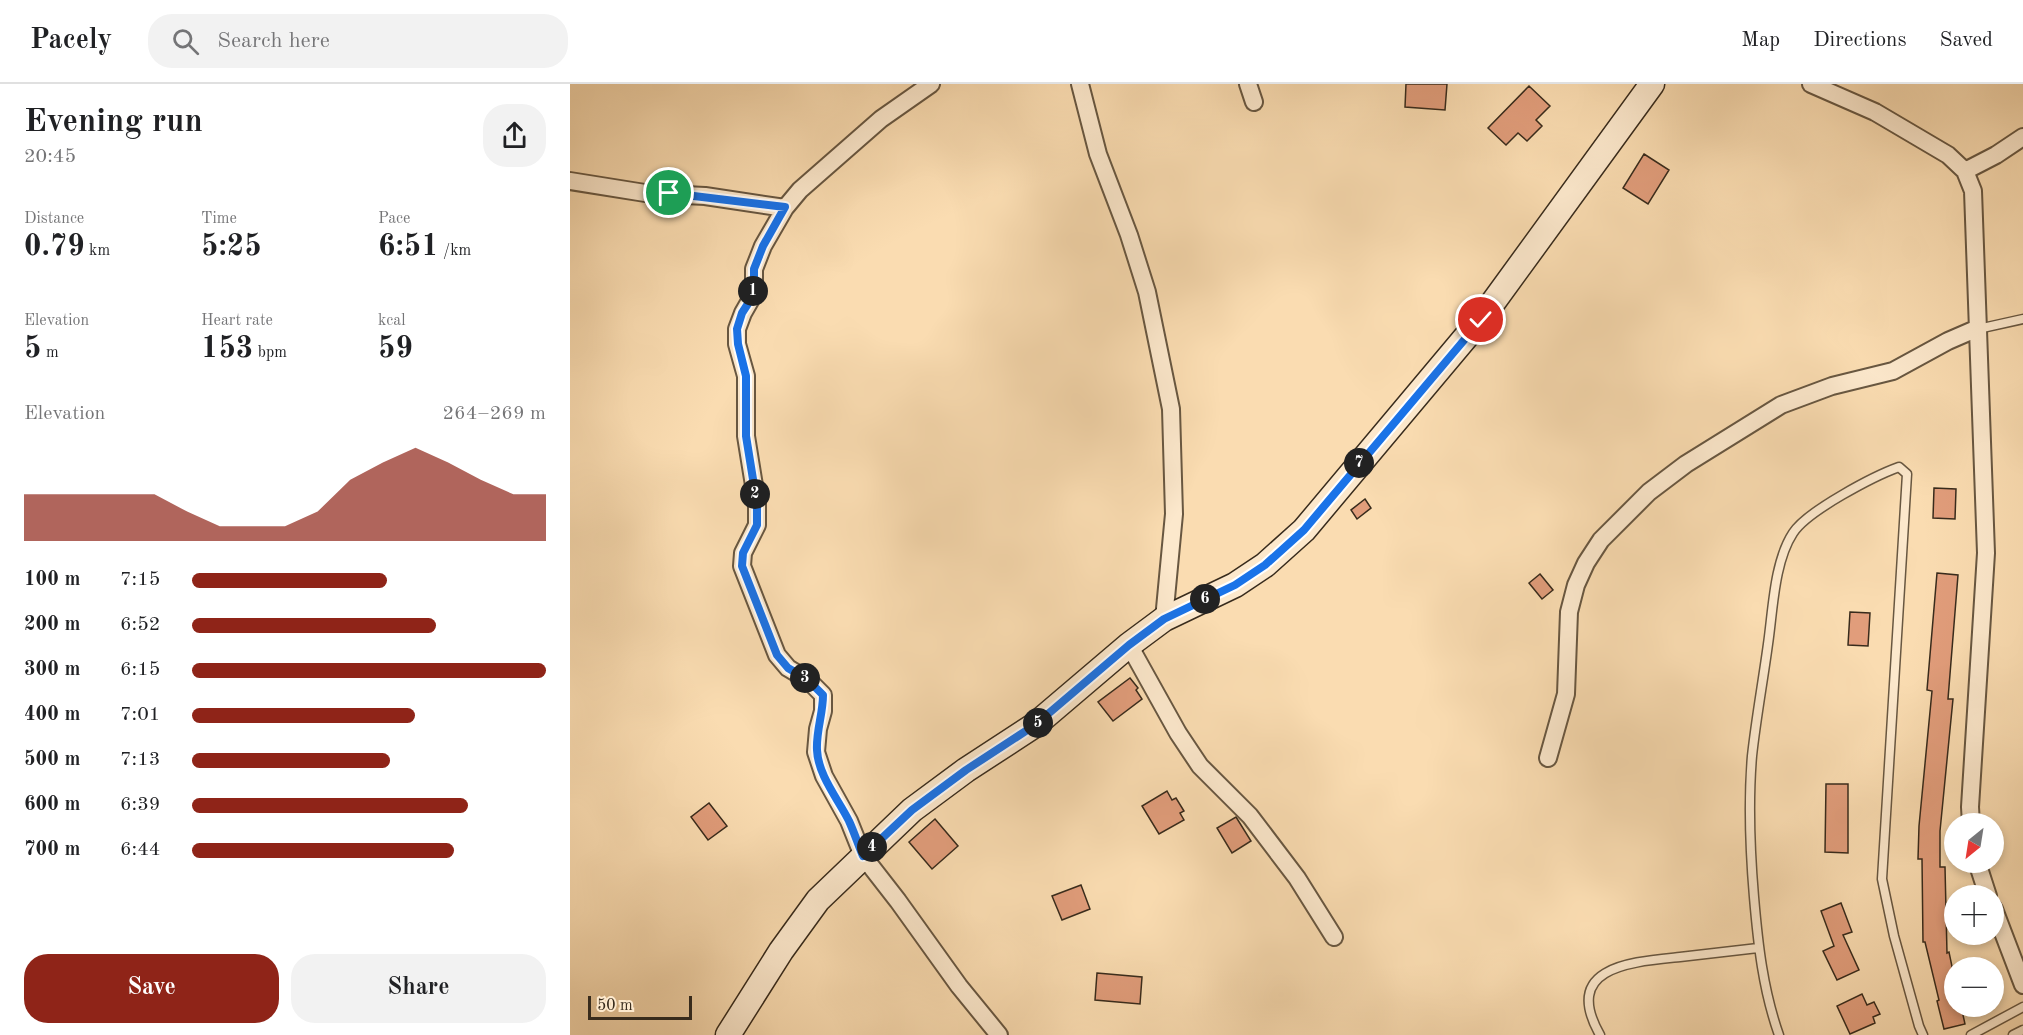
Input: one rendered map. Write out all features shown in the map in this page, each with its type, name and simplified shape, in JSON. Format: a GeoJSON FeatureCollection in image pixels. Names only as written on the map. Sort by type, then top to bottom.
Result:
{"type":"FeatureCollection","features":[{"type":"Feature","properties":{"kind":"street"},"geometry":{"type":"LineString","coordinates":[[931,84],[881,119],[800,190],[785,207],[763,246],[754,269],[751,299],[742,313],[737,329],[738,344],[746,376],[746,436],[757,504],[757,525],[743,553],[742,566],[777,655],[788,668],[808,680],[823,695],[823,711],[818,729],[816,752],[824,776],[849,821],[863,856],[959,986],[999,1035]]}},
{"type":"Feature","properties":{"kind":"street"},"geometry":{"type":"LineString","coordinates":[[1080,84],[1098,154],[1129,235],[1147,292],[1172,409],[1174,514],[1164,619]]}},
{"type":"Feature","properties":{"kind":"street"},"geometry":{"type":"LineString","coordinates":[[1248,84],[1254,102]]}},
{"type":"Feature","properties":{"kind":"street"},"geometry":{"type":"LineString","coordinates":[[728,1035],[781,951],[818,900],[912,810],[966,770],[1035,725],[1129,645],[1164,619],[1235,585],[1265,565],[1304,530],[1481,320],[1652,84]]}},
{"type":"Feature","properties":{"kind":"street"},"geometry":{"type":"LineString","coordinates":[[1811,84],[1875,112],[1948,155],[1965,171],[1973,191],[1986,553],[1970,813]]}},
{"type":"Feature","properties":{"kind":"street"},"geometry":{"type":"LineString","coordinates":[[1965,171],[1996,155],[2023,137]]}},
{"type":"Feature","properties":{"kind":"street"},"geometry":{"type":"LineString","coordinates":[[570,181],[645,194],[705,196],[785,207]]}},
{"type":"Feature","properties":{"kind":"street"},"geometry":{"type":"LineString","coordinates":[[1548,758],[1566,694],[1569,612],[1576,585],[1586,563],[1601,540],[1649,492],[1686,464],[1781,405],[1832,386],[1893,371],[1948,341],[1978,328]]}},
{"type":"Feature","properties":{"kind":"street"},"geometry":{"type":"LineString","coordinates":[[1129,645],[1178,733],[1200,766],[1250,816],[1297,878],[1334,937]]}},
{"type":"Feature","properties":{"kind":"street"},"geometry":{"type":"LineString","coordinates":[[2004,935],[2023,985]]}},
{"type":"Feature","properties":{"kind":"lane"},"geometry":{"type":"LineString","coordinates":[[1978,328],[2023,319]]}},
{"type":"Feature","properties":{"kind":"lane"},"geometry":{"type":"LineString","coordinates":[[1779,1035],[1769,1006],[1758,948],[1749,834],[1752,755],[1777,580],[1793,533],[1805,519],[1877,474],[1899,466],[1907,474],[1882,879],[1894,936],[1923,1035]]}},
{"type":"Feature","properties":{"kind":"lane"},"geometry":{"type":"LineString","coordinates":[[1600,1035],[1591,1020],[1589,1003],[1593,985],[1606,971],[1630,962],[1758,948]]}},
{"type":"Feature","properties":{"kind":"lane"},"geometry":{"type":"LineString","coordinates":[[1971,1035],[2023,1007]]}},
{"type":"Feature","properties":{"kind":"lane"},"geometry":{"type":"LineString","coordinates":[[2013,1035],[2023,1030]]}},
{"type":"Feature","properties":{"kind":"building"},"geometry":{"type":"Polygon","coordinates":[[[1406,84],[1447,84],[1445,110],[1405,107],[1406,84]]]}},
{"type":"Feature","properties":{"kind":"building"},"geometry":{"type":"Polygon","coordinates":[[[1529,86],[1550,106],[1536,120],[1542,126],[1527,141],[1518,133],[1506,145],[1488,128],[1529,86]]]}},
{"type":"Feature","properties":{"kind":"building"},"geometry":{"type":"Polygon","coordinates":[[[1644,154],[1669,170],[1648,204],[1623,188],[1644,154]]]}},
{"type":"Feature","properties":{"kind":"building"},"geometry":{"type":"Polygon","coordinates":[[[1934,488],[1956,489],[1955,519],[1933,518],[1934,488]]]}},
{"type":"Feature","properties":{"kind":"building"},"geometry":{"type":"Polygon","coordinates":[[[1365,499],[1371,508],[1357,519],[1351,510],[1365,499]]]}},
{"type":"Feature","properties":{"kind":"building"},"geometry":{"type":"Polygon","coordinates":[[[1937,573],[1958,575],[1948,699],[1953,699],[1940,831],[1940,867],[1944,867],[1945,873],[1944,945],[1947,945],[1947,953],[1949,952],[1950,957],[1944,957],[1944,1017],[1963,1017],[1965,1024],[1944,1029],[1925,942],[1923,942],[1922,859],[1918,859],[1932,691],[1927,690],[1937,573]]]}},
{"type":"Feature","properties":{"kind":"building"},"geometry":{"type":"Polygon","coordinates":[[[1540,574],[1553,590],[1542,599],[1529,583],[1540,574]]]}},
{"type":"Feature","properties":{"kind":"building"},"geometry":{"type":"Polygon","coordinates":[[[1850,612],[1870,613],[1868,646],[1848,645],[1850,612]]]}},
{"type":"Feature","properties":{"kind":"building"},"geometry":{"type":"Polygon","coordinates":[[[1130,678],[1138,688],[1136,690],[1142,699],[1113,721],[1098,702],[1130,678]]]}},
{"type":"Feature","properties":{"kind":"building"},"geometry":{"type":"Polygon","coordinates":[[[1826,784],[1848,784],[1848,853],[1825,852],[1826,784]]]}},
{"type":"Feature","properties":{"kind":"building"},"geometry":{"type":"Polygon","coordinates":[[[1167,791],[1172,800],[1176,798],[1184,811],[1180,813],[1184,820],[1159,834],[1142,806],[1167,791]]]}},
{"type":"Feature","properties":{"kind":"building"},"geometry":{"type":"Polygon","coordinates":[[[709,803],[727,826],[708,840],[691,817],[709,803]]]}},
{"type":"Feature","properties":{"kind":"building"},"geometry":{"type":"Polygon","coordinates":[[[1236,817],[1251,841],[1232,853],[1217,828],[1236,817]]]}},
{"type":"Feature","properties":{"kind":"building"},"geometry":{"type":"Polygon","coordinates":[[[935,819],[958,846],[932,869],[909,842],[935,819]]]}},
{"type":"Feature","properties":{"kind":"building"},"geometry":{"type":"Polygon","coordinates":[[[1081,885],[1090,909],[1062,920],[1052,896],[1081,885]]]}},
{"type":"Feature","properties":{"kind":"building"},"geometry":{"type":"Polygon","coordinates":[[[1841,903],[1852,932],[1843,935],[1859,970],[1837,980],[1823,951],[1834,946],[1821,911],[1841,903]]]}},
{"type":"Feature","properties":{"kind":"building"},"geometry":{"type":"Polygon","coordinates":[[[1097,973],[1142,977],[1140,1004],[1095,1000],[1097,973]]]}},
{"type":"Feature","properties":{"kind":"building"},"geometry":{"type":"Polygon","coordinates":[[[1862,994],[1867,1005],[1874,1002],[1880,1014],[1873,1017],[1875,1023],[1850,1034],[1837,1006],[1862,994]]]}},
{"type":"Feature","properties":{"kind":"route"},"geometry":{"type":"LineString","coordinates":[[669,193],[785,207],[763,246],[754,269],[751,299],[742,313],[737,329],[738,344],[746,376],[746,436],[757,504],[757,525],[743,553],[742,566],[777,655],[788,668],[808,680],[823,695],[823,711],[818,729],[816,752],[824,776],[849,821],[863,856],[912,810],[966,770],[1035,725],[1129,645],[1164,619],[1235,585],[1265,565],[1304,530],[1481,320]]}}]}
